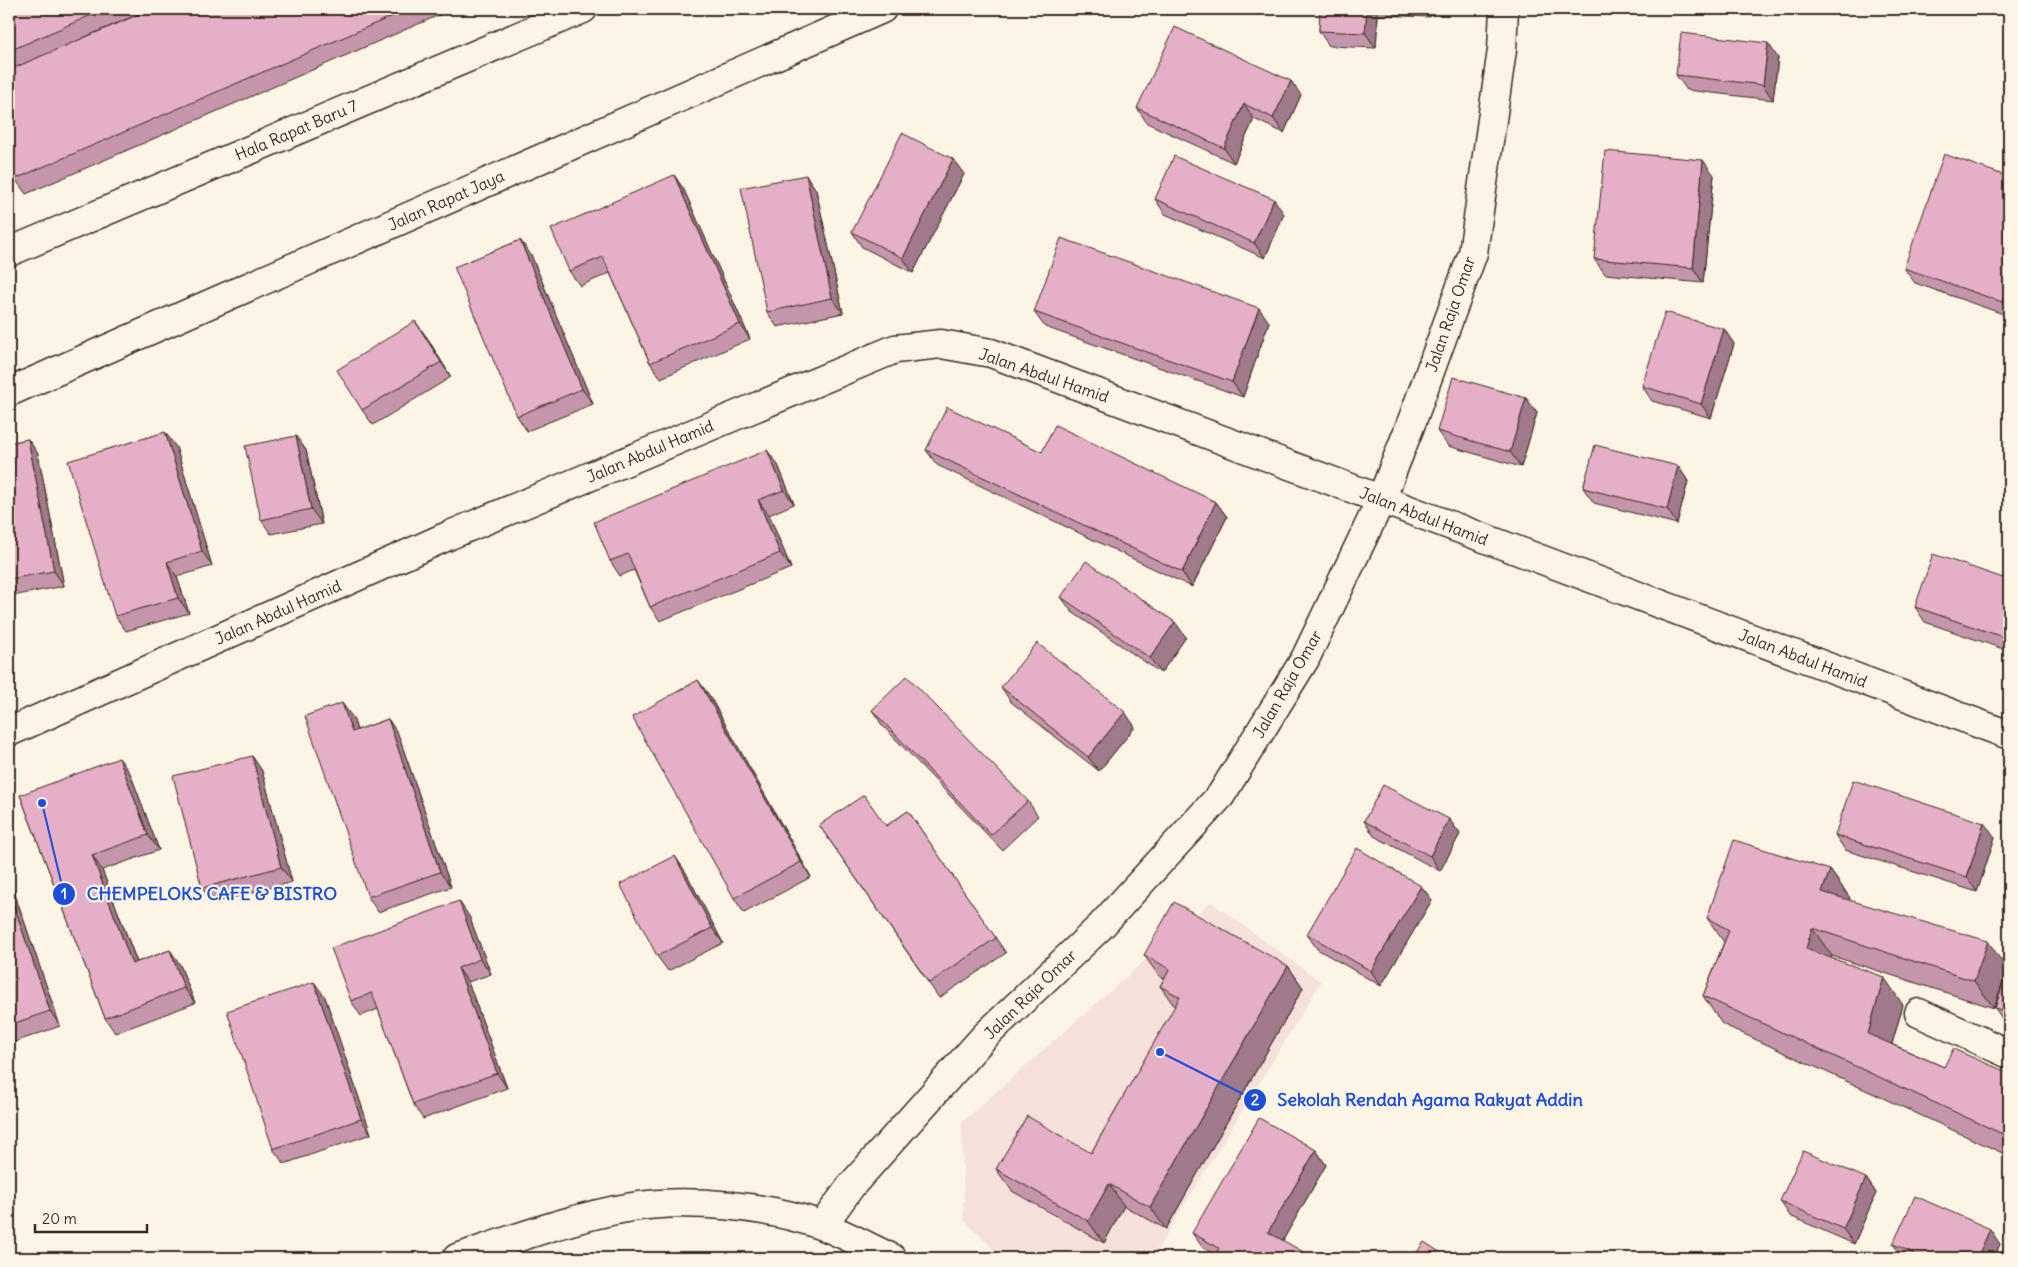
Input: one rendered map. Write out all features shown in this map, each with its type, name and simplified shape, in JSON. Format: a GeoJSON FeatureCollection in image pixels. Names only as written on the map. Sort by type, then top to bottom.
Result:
{"type":"FeatureCollection","features":[{"type":"Feature","properties":{"kind":"street","name":"Hala Rapat Baru 7"},"geometry":{"type":"LineString","coordinates":[[9,252],[582,9]]}},
{"type":"Feature","properties":{"kind":"street","name":"Jalan Rapat Jaya"},"geometry":{"type":"LineString","coordinates":[[9,392],[882,9]]}},
{"type":"Feature","properties":{"kind":"street","name":"Jalan Raja Omar"},"geometry":{"type":"LineString","coordinates":[[822,1226],[851,1186],[984,1037],[1100,927],[1221,795],[1305,659],[1381,500],[1473,253],[1502,50],[1504,9]]}},
{"type":"Feature","properties":{"kind":"street","name":"Jalan Abdul Hamid"},"geometry":{"type":"LineString","coordinates":[[9,732],[450,535],[895,349],[941,344],[991,353],[2009,735]]}},
{"type":"Feature","properties":{"kind":"street"},"geometry":{"type":"LineString","coordinates":[[1919,1013],[2009,1054]]}},
{"type":"Feature","properties":{"kind":"street"},"geometry":{"type":"LineString","coordinates":[[457,1258],[572,1222],[632,1207],[695,1203],[766,1211],[822,1226],[892,1258]]}},
{"type":"Feature","properties":{"kind":"shaded area"},"geometry":{"type":"Polygon","coordinates":[[[1211,902],[1321,982],[1152,1258],[1002,1258],[964,1220],[962,1122],[1211,902]]]}},
{"type":"Feature","properties":{"kind":"building"},"geometry":{"type":"Polygon","coordinates":[[[9,9],[105,9],[9,51],[9,9]]]}},
{"type":"Feature","properties":{"kind":"building"},"geometry":{"type":"Polygon","coordinates":[[[151,9],[409,9],[15,179],[9,165],[9,70],[151,9]]]}},
{"type":"Feature","properties":{"kind":"building"},"geometry":{"type":"Polygon","coordinates":[[[1320,9],[1367,9],[1365,33],[1319,31],[1320,9]]]}},
{"type":"Feature","properties":{"kind":"building"},"geometry":{"type":"Polygon","coordinates":[[[1175,27],[1291,81],[1273,118],[1244,104],[1224,148],[1137,108],[1175,27]]]}},
{"type":"Feature","properties":{"kind":"building"},"geometry":{"type":"Polygon","coordinates":[[[1681,33],[1768,43],[1763,85],[1676,75],[1681,33]]]}},
{"type":"Feature","properties":{"kind":"building"},"geometry":{"type":"Polygon","coordinates":[[[902,133],[953,159],[903,258],[852,232],[902,133]]]}},
{"type":"Feature","properties":{"kind":"building"},"geometry":{"type":"Polygon","coordinates":[[[1605,151],[1703,160],[1693,268],[1594,259],[1605,151]]]}},
{"type":"Feature","properties":{"kind":"building"},"geometry":{"type":"Polygon","coordinates":[[[1944,154],[2009,177],[2009,281],[2002,302],[1904,268],[1944,154]]]}},
{"type":"Feature","properties":{"kind":"building"},"geometry":{"type":"Polygon","coordinates":[[[1174,156],[1274,199],[1254,243],[1155,199],[1174,156]]]}},
{"type":"Feature","properties":{"kind":"building"},"geometry":{"type":"Polygon","coordinates":[[[674,175],[740,324],[650,363],[603,257],[569,271],[551,229],[674,175]]]}},
{"type":"Feature","properties":{"kind":"building"},"geometry":{"type":"Polygon","coordinates":[[[806,175],[832,298],[767,312],[741,188],[806,175]]]}},
{"type":"Feature","properties":{"kind":"building"},"geometry":{"type":"Polygon","coordinates":[[[1061,238],[1259,308],[1232,382],[1034,312],[1061,238]]]}},
{"type":"Feature","properties":{"kind":"building"},"geometry":{"type":"Polygon","coordinates":[[[520,240],[582,389],[517,416],[454,267],[520,240]]]}},
{"type":"Feature","properties":{"kind":"building"},"geometry":{"type":"Polygon","coordinates":[[[1665,312],[1724,329],[1701,404],[1642,386],[1665,312]]]}},
{"type":"Feature","properties":{"kind":"building"},"geometry":{"type":"Polygon","coordinates":[[[415,321],[441,362],[362,410],[337,370],[415,321]]]}},
{"type":"Feature","properties":{"kind":"building"},"geometry":{"type":"Polygon","coordinates":[[[1453,377],[1526,398],[1510,452],[1437,431],[1453,377]]]}},
{"type":"Feature","properties":{"kind":"building"},"geometry":{"type":"Polygon","coordinates":[[[947,407],[1042,452],[1055,425],[1216,502],[1182,572],[926,450],[947,407]]]}},
{"type":"Feature","properties":{"kind":"building"},"geometry":{"type":"Polygon","coordinates":[[[165,432],[202,551],[167,562],[178,598],[115,616],[68,461],[165,432]]]}},
{"type":"Feature","properties":{"kind":"building"},"geometry":{"type":"Polygon","coordinates":[[[296,436],[311,509],[261,520],[245,446],[296,436]]]}},
{"type":"Feature","properties":{"kind":"building"},"geometry":{"type":"Polygon","coordinates":[[[28,439],[54,571],[9,579],[9,443],[28,439]]]}},
{"type":"Feature","properties":{"kind":"building"},"geometry":{"type":"Polygon","coordinates":[[[1595,445],[1678,466],[1667,509],[1583,488],[1595,445]]]}},
{"type":"Feature","properties":{"kind":"building"},"geometry":{"type":"Polygon","coordinates":[[[767,450],[784,490],[758,500],[780,553],[650,607],[628,554],[610,561],[594,522],[767,450]]]}},
{"type":"Feature","properties":{"kind":"building"},"geometry":{"type":"Polygon","coordinates":[[[1933,554],[2009,580],[2009,639],[1915,607],[1933,554]]]}},
{"type":"Feature","properties":{"kind":"building"},"geometry":{"type":"Polygon","coordinates":[[[1086,561],[1175,622],[1150,658],[1061,597],[1086,561]]]}},
{"type":"Feature","properties":{"kind":"building"},"geometry":{"type":"Polygon","coordinates":[[[1037,643],[1125,712],[1088,757],[1001,687],[1037,643]]]}},
{"type":"Feature","properties":{"kind":"building"},"geometry":{"type":"Polygon","coordinates":[[[907,676],[1028,801],[991,835],[872,710],[907,676]]]}},
{"type":"Feature","properties":{"kind":"building"},"geometry":{"type":"Polygon","coordinates":[[[698,680],[801,862],[734,898],[632,717],[698,680]]]}},
{"type":"Feature","properties":{"kind":"building"},"geometry":{"type":"Polygon","coordinates":[[[342,703],[352,732],[388,719],[440,872],[368,897],[305,716],[342,703]]]}},
{"type":"Feature","properties":{"kind":"building"},"geometry":{"type":"Polygon","coordinates":[[[252,756],[281,867],[202,888],[173,776],[252,756]]]}},
{"type":"Feature","properties":{"kind":"building"},"geometry":{"type":"Polygon","coordinates":[[[119,758],[148,835],[92,855],[132,964],[170,950],[184,988],[105,1018],[20,795],[119,758]]]}},
{"type":"Feature","properties":{"kind":"building"},"geometry":{"type":"Polygon","coordinates":[[[1853,780],[1984,823],[1967,877],[1835,835],[1853,780]]]}},
{"type":"Feature","properties":{"kind":"building"},"geometry":{"type":"Polygon","coordinates":[[[1383,785],[1449,819],[1430,856],[1364,821],[1383,785]]]}},
{"type":"Feature","properties":{"kind":"building"},"geometry":{"type":"Polygon","coordinates":[[[864,795],[886,826],[908,811],[996,938],[929,983],[819,825],[864,795]]]}},
{"type":"Feature","properties":{"kind":"building"},"geometry":{"type":"Polygon","coordinates":[[[1734,840],[1830,870],[1822,892],[1988,941],[1974,981],[1812,928],[1806,949],[1884,977],[1868,1034],[1944,1067],[1953,1049],[2009,1073],[2009,1137],[1703,996],[1729,930],[1707,918],[1734,840]]]}},
{"type":"Feature","properties":{"kind":"building"},"geometry":{"type":"Polygon","coordinates":[[[1357,848],[1421,886],[1371,971],[1307,934],[1357,848]]]}},
{"type":"Feature","properties":{"kind":"building"},"geometry":{"type":"Polygon","coordinates":[[[675,856],[712,928],[657,956],[620,884],[675,856]]]}},
{"type":"Feature","properties":{"kind":"building"},"geometry":{"type":"Polygon","coordinates":[[[9,892],[50,1011],[9,1025],[9,892]]]}},
{"type":"Feature","properties":{"kind":"building"},"geometry":{"type":"Polygon","coordinates":[[[459,901],[480,959],[458,968],[497,1073],[413,1104],[372,993],[351,1001],[331,948],[459,901]]]}},
{"type":"Feature","properties":{"kind":"building"},"geometry":{"type":"Polygon","coordinates":[[[1174,902],[1288,966],[1150,1207],[1109,1184],[1088,1221],[996,1169],[1027,1116],[1091,1153],[1180,997],[1160,986],[1170,969],[1144,955],[1174,902]]]}},
{"type":"Feature","properties":{"kind":"building"},"geometry":{"type":"Polygon","coordinates":[[[2009,965],[2009,1013],[1995,1008],[2009,965]]]}},
{"type":"Feature","properties":{"kind":"building"},"geometry":{"type":"Polygon","coordinates":[[[314,982],[361,1119],[273,1149],[227,1011],[314,982]]]}},
{"type":"Feature","properties":{"kind":"building"},"geometry":{"type":"Polygon","coordinates":[[[1259,1118],[1316,1150],[1268,1232],[1314,1258],[1214,1258],[1219,1248],[1192,1233],[1259,1118]]]}},
{"type":"Feature","properties":{"kind":"building"},"geometry":{"type":"Polygon","coordinates":[[[1803,1151],[1866,1178],[1843,1229],[1780,1201],[1803,1151]]]}},
{"type":"Feature","properties":{"kind":"building"},"geometry":{"type":"Polygon","coordinates":[[[1915,1196],[1990,1229],[1977,1258],[1925,1258],[1893,1244],[1915,1196]]]}},
{"type":"Feature","properties":{"kind":"building"},"geometry":{"type":"Polygon","coordinates":[[[1424,1242],[1449,1258],[1413,1258],[1424,1242]]]}},
{"type":"Feature","properties":{"kind":"place","name":"CHEMPELOKS CAFE & BISTRO"},"geometry":{"type":"Point","coordinates":[42,803]}},
{"type":"Feature","properties":{"kind":"place","name":"Sekolah Rendah Agama Rakyat Addin"},"geometry":{"type":"Point","coordinates":[1160,1052]}}]}
